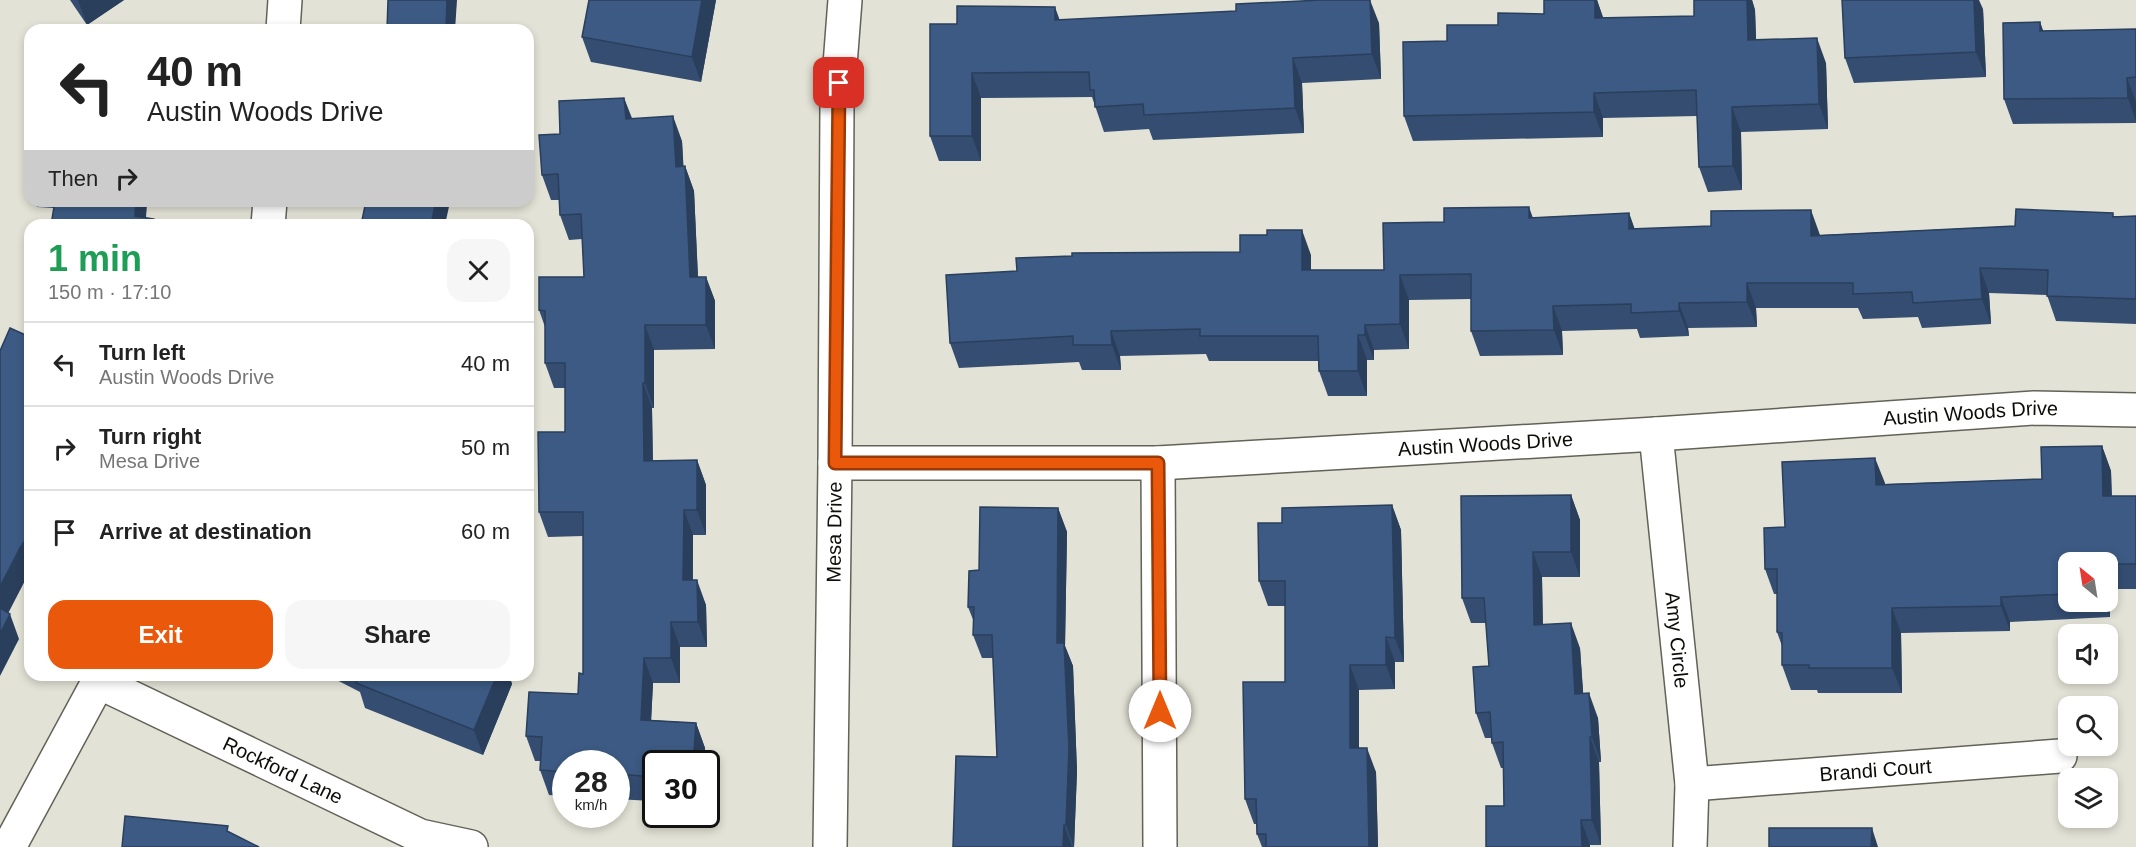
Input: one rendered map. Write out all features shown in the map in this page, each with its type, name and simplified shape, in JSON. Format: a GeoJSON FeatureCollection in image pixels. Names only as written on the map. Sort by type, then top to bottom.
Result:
{"type":"FeatureCollection","features":[{"type":"Feature","properties":{"kind":"street"},"geometry":{"type":"LineString","coordinates":[[283,24],[285,0]]}},
{"type":"Feature","properties":{"kind":"street","name":"Mesa Drive"},"geometry":{"type":"LineString","coordinates":[[830,847],[837,104],[845,0]]}},
{"type":"Feature","properties":{"kind":"street","name":"Austin Woods Drive"},"geometry":{"type":"LineString","coordinates":[[835,463],[1158,463],[1656,434],[2034,408],[2136,410]]}},
{"type":"Feature","properties":{"kind":"street","name":"Amy Circle"},"geometry":{"type":"LineString","coordinates":[[1656,434],[1692,784],[1690,847]]}},
{"type":"Feature","properties":{"kind":"street"},"geometry":{"type":"LineString","coordinates":[[1158,463],[1160,847]]}},
{"type":"Feature","properties":{"kind":"street"},"geometry":{"type":"LineString","coordinates":[[9,847],[99,681]]}},
{"type":"Feature","properties":{"kind":"street","name":"Rockford Lane"},"geometry":{"type":"LineString","coordinates":[[107,681],[420,836],[471,847]]}},
{"type":"Feature","properties":{"kind":"street","name":"Brandi Court"},"geometry":{"type":"LineString","coordinates":[[1692,784],[2060,756]]}},
{"type":"Feature","properties":{"kind":"building"},"geometry":{"type":"Polygon","coordinates":[[[388,0],[447,0],[446,24],[387,24],[388,0]]]}},
{"type":"Feature","properties":{"kind":"building"},"geometry":{"type":"Polygon","coordinates":[[[589,0],[702,0],[692,57],[582,37],[589,0]]]}},
{"type":"Feature","properties":{"kind":"building"},"geometry":{"type":"Polygon","coordinates":[[[1370,0],[1372,54],[1293,58],[1295,108],[1144,115],[1143,104],[1095,107],[1094,90],[1090,90],[1089,72],[972,73],[972,136],[930,136],[930,24],[957,24],[957,6],[1055,7],[1055,20],[1236,11],[1236,4],[1370,0]]]}},
{"type":"Feature","properties":{"kind":"building"},"geometry":{"type":"Polygon","coordinates":[[[1544,0],[1595,0],[1595,18],[1694,16],[1694,0],[1747,0],[1748,40],[1817,38],[1819,104],[1732,107],[1733,166],[1699,167],[1696,90],[1594,93],[1594,112],[1404,116],[1403,42],[1447,41],[1447,25],[1498,25],[1498,13],[1544,14],[1544,0]]]}},
{"type":"Feature","properties":{"kind":"building"},"geometry":{"type":"Polygon","coordinates":[[[1842,0],[1974,0],[1976,52],[1845,58],[1842,0]]]}},
{"type":"Feature","properties":{"kind":"building"},"geometry":{"type":"Polygon","coordinates":[[[2040,22],[2040,31],[2136,29],[2136,77],[2127,78],[2128,98],[2004,99],[2003,23],[2040,22]]]}},
{"type":"Feature","properties":{"kind":"building"},"geometry":{"type":"Polygon","coordinates":[[[624,98],[626,119],[673,116],[676,167],[685,166],[690,277],[706,277],[706,325],[645,325],[644,461],[697,460],[697,510],[684,510],[683,580],[697,580],[698,622],[671,622],[671,658],[644,658],[641,720],[696,723],[694,750],[642,750],[642,776],[630,775],[630,750],[552,750],[552,771],[540,770],[542,737],[526,736],[529,692],[578,694],[579,673],[583,674],[583,512],[539,512],[538,432],[565,432],[565,363],[545,363],[545,311],[539,310],[539,277],[584,277],[581,214],[560,215],[558,174],[542,175],[539,135],[560,134],[559,101],[624,98]]]}},
{"type":"Feature","properties":{"kind":"building"},"geometry":{"type":"Polygon","coordinates":[[[54,207],[136,207],[135,216],[154,219],[52,219],[54,207]]]}},
{"type":"Feature","properties":{"kind":"building"},"geometry":{"type":"Polygon","coordinates":[[[365,207],[435,207],[432,219],[362,219],[365,207]]]}},
{"type":"Feature","properties":{"kind":"building"},"geometry":{"type":"Polygon","coordinates":[[[1529,207],[1529,218],[1629,213],[1629,229],[1711,226],[1711,211],[1811,210],[1811,236],[2015,226],[2016,209],[2113,213],[2113,217],[2136,216],[2136,299],[2047,296],[2048,270],[1980,268],[1982,299],[1913,303],[1912,292],[1853,294],[1853,283],[1747,283],[1747,302],[1679,303],[1679,311],[1631,313],[1631,304],[1553,306],[1554,330],[1471,331],[1471,274],[1400,275],[1400,324],[1365,325],[1365,335],[1358,335],[1358,371],[1319,371],[1318,336],[1200,336],[1200,329],[1111,331],[1112,345],[1073,345],[1073,336],[950,343],[946,275],[1017,271],[1016,258],[1072,256],[1072,253],[1240,252],[1240,235],[1267,235],[1267,230],[1302,230],[1302,270],[1384,270],[1383,223],[1444,222],[1444,208],[1529,207]]]}},
{"type":"Feature","properties":{"kind":"building"},"geometry":{"type":"Polygon","coordinates":[[[10,328],[24,334],[24,542],[0,587],[0,351],[10,328]]]}},
{"type":"Feature","properties":{"kind":"building"},"geometry":{"type":"Polygon","coordinates":[[[2102,446],[2103,496],[2136,496],[2136,564],[2118,564],[2118,552],[2058,552],[2058,594],[2001,597],[2001,606],[1892,608],[1892,668],[1809,668],[1809,665],[1782,665],[1782,633],[1777,632],[1777,569],[1765,569],[1764,528],[1785,527],[1782,462],[1875,458],[1876,485],[2042,479],[2041,447],[2102,446]]]}},
{"type":"Feature","properties":{"kind":"building"},"geometry":{"type":"Polygon","coordinates":[[[1571,495],[1571,552],[1533,552],[1534,625],[1571,623],[1575,694],[1589,693],[1592,737],[1590,737],[1592,820],[1581,820],[1582,847],[1486,847],[1486,806],[1504,806],[1503,742],[1492,743],[1490,712],[1476,713],[1473,667],[1489,666],[1484,598],[1462,598],[1461,496],[1571,495]]]}},
{"type":"Feature","properties":{"kind":"building"},"geometry":{"type":"Polygon","coordinates":[[[1392,505],[1395,638],[1386,637],[1386,665],[1350,665],[1350,748],[1367,748],[1369,847],[1266,847],[1266,834],[1257,834],[1256,799],[1245,799],[1243,682],[1285,682],[1285,581],[1259,581],[1258,523],[1282,523],[1282,508],[1392,505]]]}},
{"type":"Feature","properties":{"kind":"building"},"geometry":{"type":"Polygon","coordinates":[[[980,507],[1058,508],[1057,643],[1064,643],[1069,748],[1063,847],[953,847],[956,756],[997,757],[992,635],[973,635],[974,607],[968,607],[969,571],[979,570],[980,507]]]}},
{"type":"Feature","properties":{"kind":"building"},"geometry":{"type":"Polygon","coordinates":[[[0,608],[10,614],[0,634],[0,608]]]}},
{"type":"Feature","properties":{"kind":"building"},"geometry":{"type":"Polygon","coordinates":[[[357,681],[494,681],[474,730],[356,683],[357,681]]]}},
{"type":"Feature","properties":{"kind":"building"},"geometry":{"type":"Polygon","coordinates":[[[125,816],[228,826],[227,831],[259,847],[122,847],[125,816]]]}},
{"type":"Feature","properties":{"kind":"building"},"geometry":{"type":"Polygon","coordinates":[[[1769,828],[1872,828],[1871,847],[1769,847],[1769,828]]]}},
{"type":"Feature","properties":{"kind":"route"},"geometry":{"type":"LineString","coordinates":[[839,83],[835,463],[1158,463],[1160,711]]}}]}
